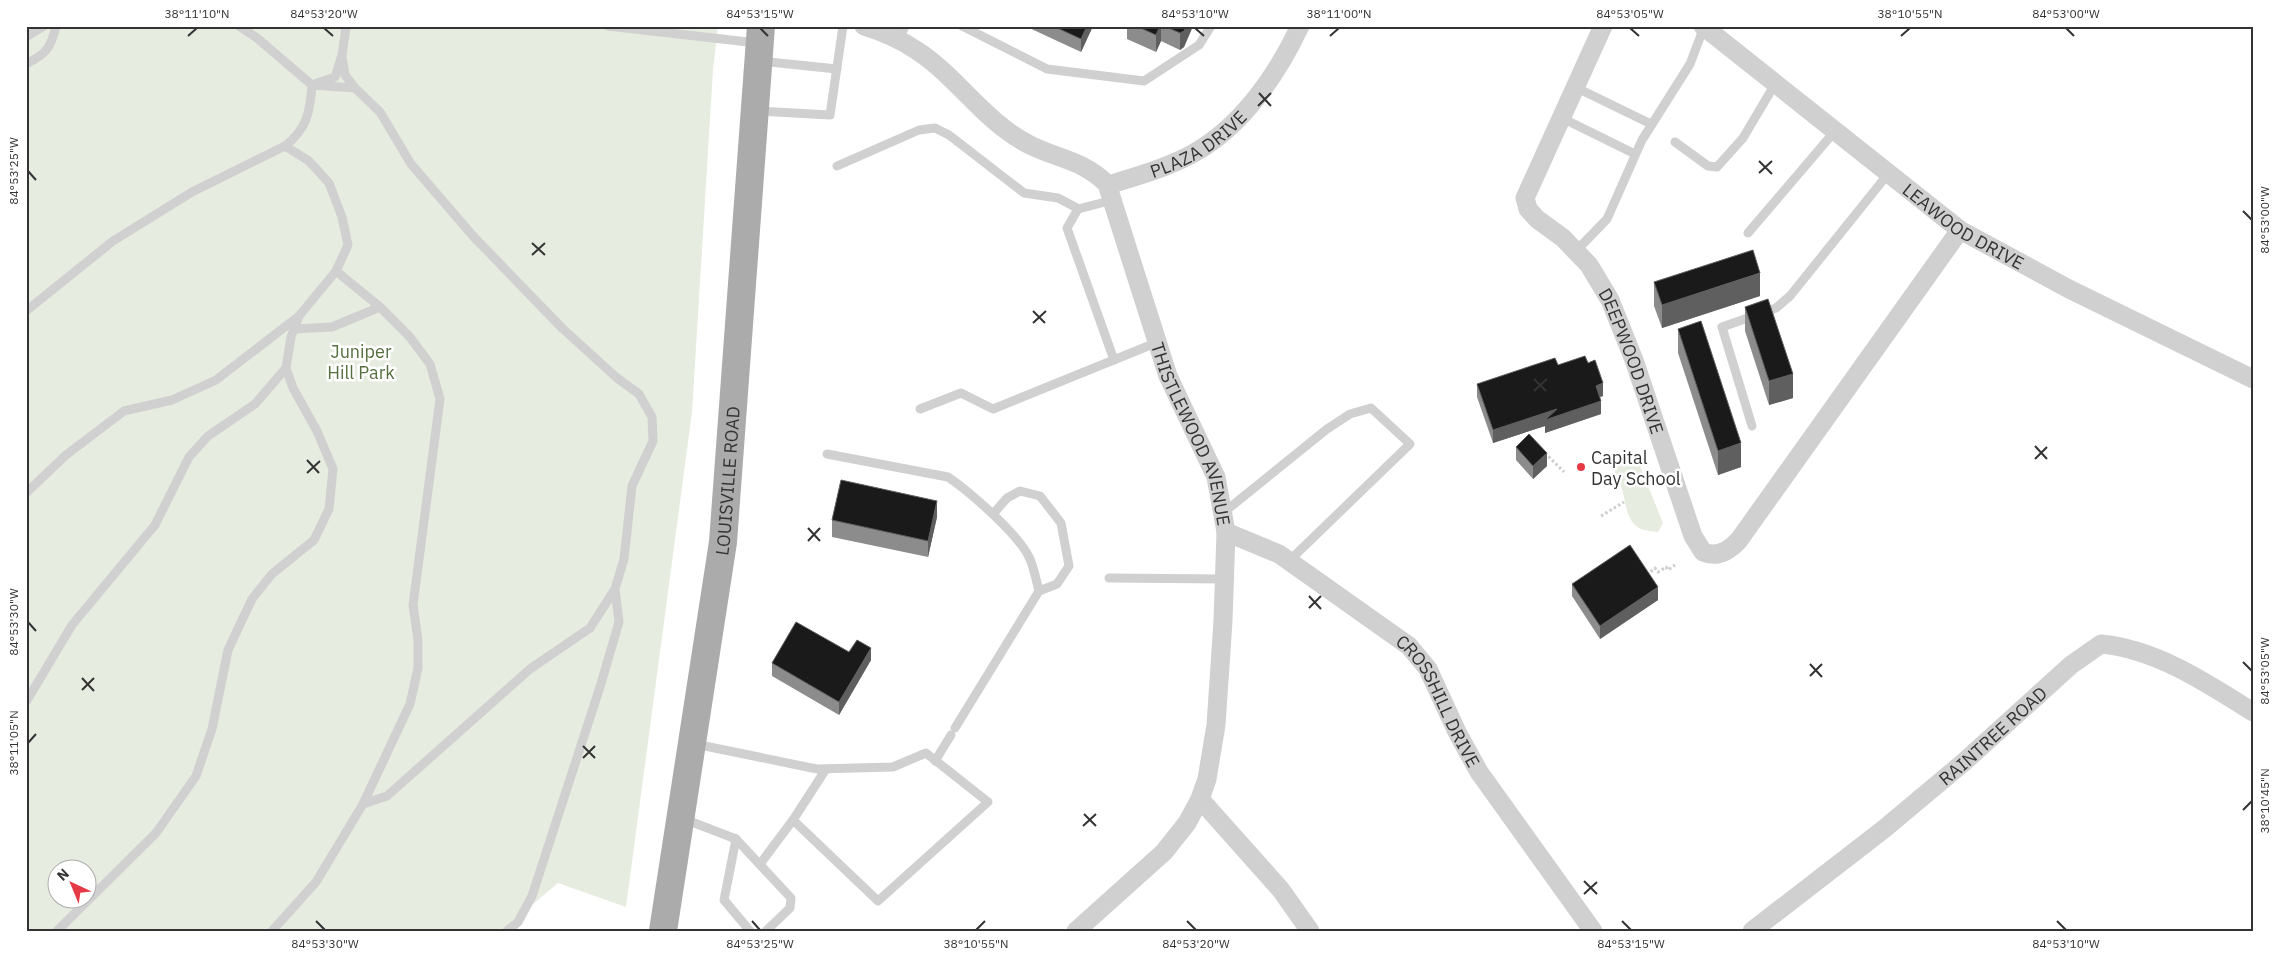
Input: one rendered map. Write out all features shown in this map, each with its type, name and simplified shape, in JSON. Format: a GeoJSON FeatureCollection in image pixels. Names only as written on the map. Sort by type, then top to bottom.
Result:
{"type":"FeatureCollection","features":[{"type":"Feature","properties":{"kind":"main road","name":"LOUISVILLE ROAD"},"geometry":{"type":"LineString","coordinates":[[663,931],[723,542],[759,44]]}},
{"type":"Feature","properties":{"kind":"street"},"geometry":{"type":"LineString","coordinates":[[864,26],[902,33],[993,121],[1030,145],[1083,165],[1096,173],[1110,192]]}},
{"type":"Feature","properties":{"kind":"street","name":"PLAZA DRIVE"},"geometry":{"type":"LineString","coordinates":[[1110,192],[1194,153],[1218,135],[1272,77],[1287,54],[1300,26]]}},
{"type":"Feature","properties":{"kind":"street","name":"DEEPWOOD DRIVE"},"geometry":{"type":"LineString","coordinates":[[1603,26],[1525,198],[1528,209],[1537,220],[1576,251],[1601,282],[1619,319],[1664,445],[1693,536],[1703,552],[1717,555],[1732,547],[1739,540],[1960,230]]}},
{"type":"Feature","properties":{"kind":"street","name":"LEAWOOD DRIVE"},"geometry":{"type":"LineString","coordinates":[[1704,27],[1960,230],[2068,289],[2253,379]]}},
{"type":"Feature","properties":{"kind":"street","name":"THISTLEWOOD AVENUE"},"geometry":{"type":"LineString","coordinates":[[1076,931],[1164,852],[1187,822],[1200,799],[1208,779],[1216,725],[1225,579],[1226,532],[1216,477],[1168,376],[1110,192]]}},
{"type":"Feature","properties":{"kind":"street","name":"CROSSHILL DRIVE"},"geometry":{"type":"LineString","coordinates":[[1226,532],[1279,554],[1400,639],[1428,669],[1457,732],[1479,772],[1593,931]]}},
{"type":"Feature","properties":{"kind":"street","name":"RAINTREE ROAD"},"geometry":{"type":"LineString","coordinates":[[1752,931],[1884,829],[1964,762],[2071,665],[2101,644],[2138,651],[2154,658],[2204,683],[2253,712]]}},
{"type":"Feature","properties":{"kind":"street"},"geometry":{"type":"LineString","coordinates":[[1200,799],[1281,890],[1310,931]]}},
{"type":"Feature","properties":{"kind":"lane"},"geometry":{"type":"LineString","coordinates":[[26,37],[44,26]]}},
{"type":"Feature","properties":{"kind":"lane"},"geometry":{"type":"LineString","coordinates":[[26,64],[43,56],[52,40],[56,26]]}},
{"type":"Feature","properties":{"kind":"lane"},"geometry":{"type":"LineString","coordinates":[[239,26],[312,85],[355,88]]}},
{"type":"Feature","properties":{"kind":"lane"},"geometry":{"type":"LineString","coordinates":[[312,85],[335,77],[342,55],[345,26]]}},
{"type":"Feature","properties":{"kind":"lane"},"geometry":{"type":"LineString","coordinates":[[608,26],[759,44],[837,69]]}},
{"type":"Feature","properties":{"kind":"lane"},"geometry":{"type":"LineString","coordinates":[[754,111],[830,115],[843,26]]}},
{"type":"Feature","properties":{"kind":"lane"},"geometry":{"type":"LineString","coordinates":[[962,26],[1048,69],[1144,81],[1200,45],[1211,26]]}},
{"type":"Feature","properties":{"kind":"lane"},"geometry":{"type":"LineString","coordinates":[[1576,251],[1607,219],[1635,154],[1651,124],[1690,64],[1704,27]]}},
{"type":"Feature","properties":{"kind":"lane"},"geometry":{"type":"LineString","coordinates":[[342,55],[345,76],[380,112],[410,164],[473,236],[562,328],[617,378],[639,394],[652,417],[654,441],[632,486],[624,559],[615,590],[590,628],[530,669],[387,796],[363,804]]}},
{"type":"Feature","properties":{"kind":"lane"},"geometry":{"type":"LineString","coordinates":[[1675,142],[1708,166],[1717,167],[1744,138],[1775,84]]}},
{"type":"Feature","properties":{"kind":"lane"},"geometry":{"type":"LineString","coordinates":[[26,311],[113,241],[192,192],[285,146],[298,136],[310,108],[312,85]]}},
{"type":"Feature","properties":{"kind":"lane"},"geometry":{"type":"LineString","coordinates":[[1575,87],[1651,124]]}},
{"type":"Feature","properties":{"kind":"lane"},"geometry":{"type":"LineString","coordinates":[[1562,118],[1635,154]]}},
{"type":"Feature","properties":{"kind":"lane"},"geometry":{"type":"LineString","coordinates":[[837,166],[920,130],[935,128],[949,135],[1024,193],[1058,198],[1079,209]]}},
{"type":"Feature","properties":{"kind":"lane"},"geometry":{"type":"LineString","coordinates":[[1748,233],[1835,131]]}},
{"type":"Feature","properties":{"kind":"lane"},"geometry":{"type":"LineString","coordinates":[[26,493],[66,454],[124,411],[172,400],[216,380],[299,316],[336,271],[348,245],[342,217],[329,183],[309,161],[285,146]]}},
{"type":"Feature","properties":{"kind":"lane"},"geometry":{"type":"LineString","coordinates":[[1752,426],[1722,327],[1776,308],[1790,296],[1888,174]]}},
{"type":"Feature","properties":{"kind":"lane"},"geometry":{"type":"LineString","coordinates":[[1110,192],[1079,209],[1067,228],[1114,360]]}},
{"type":"Feature","properties":{"kind":"lane"},"geometry":{"type":"LineString","coordinates":[[272,931],[316,882],[363,804],[410,704],[418,668],[418,640],[413,605],[440,399],[430,364],[409,336],[380,307],[336,271]]}},
{"type":"Feature","properties":{"kind":"lane"},"geometry":{"type":"LineString","coordinates":[[294,329],[332,327],[380,307]]}},
{"type":"Feature","properties":{"kind":"lane"},"geometry":{"type":"LineString","coordinates":[[26,702],[72,625],[155,525],[189,457],[208,436],[255,404],[286,368],[294,329],[299,316]]}},
{"type":"Feature","properties":{"kind":"lane"},"geometry":{"type":"LineString","coordinates":[[920,409],[961,393],[993,409],[1158,342]]}},
{"type":"Feature","properties":{"kind":"lane"},"geometry":{"type":"LineString","coordinates":[[57,931],[156,833],[196,776],[212,729],[228,650],[252,599],[272,574],[314,540],[329,509],[333,469],[317,431],[293,388],[286,368]]}},
{"type":"Feature","properties":{"kind":"lane"},"geometry":{"type":"LineString","coordinates":[[1223,513],[1327,429],[1350,414],[1371,408],[1410,444],[1289,561]]}},
{"type":"Feature","properties":{"kind":"lane"},"geometry":{"type":"LineString","coordinates":[[827,454],[948,477],[962,486],[1004,525],[1029,557],[1038,591]]}},
{"type":"Feature","properties":{"kind":"lane"},"geometry":{"type":"LineString","coordinates":[[935,760],[1038,591],[1057,584],[1069,566],[1061,523],[1040,496],[1020,491],[1007,498],[992,514]]}},
{"type":"Feature","properties":{"kind":"lane"},"geometry":{"type":"LineString","coordinates":[[1109,578],[1225,579]]}},
{"type":"Feature","properties":{"kind":"lane"},"geometry":{"type":"LineString","coordinates":[[507,931],[518,922],[532,896],[600,687],[619,622],[615,590]]}},
{"type":"Feature","properties":{"kind":"lane"},"geometry":{"type":"LineString","coordinates":[[692,744],[817,769],[894,767],[926,753],[988,802],[878,901],[793,820]]}},
{"type":"Feature","properties":{"kind":"lane"},"geometry":{"type":"LineString","coordinates":[[760,864],[793,820],[826,769]]}},
{"type":"Feature","properties":{"kind":"lane"},"geometry":{"type":"LineString","coordinates":[[681,817],[736,839],[791,898],[790,908],[766,931]]}},
{"type":"Feature","properties":{"kind":"lane"},"geometry":{"type":"LineString","coordinates":[[736,839],[724,900],[750,931]]}},
{"type":"Feature","properties":{"kind":"path"},"geometry":{"type":"LineString","coordinates":[[1543,450],[1564,472]]}},
{"type":"Feature","properties":{"kind":"path"},"geometry":{"type":"LineString","coordinates":[[1601,516],[1624,502]]}},
{"type":"Feature","properties":{"kind":"path"},"geometry":{"type":"LineString","coordinates":[[1642,568],[1645,576],[1656,568],[1658,572],[1666,567],[1668,570],[1675,565]]}},
{"type":"Feature","properties":{"kind":"green space","name":"Juniper Hill Park"},"geometry":{"type":"Polygon","coordinates":[[[26,26],[718,26],[713,70],[692,412],[626,907],[558,883],[501,931],[26,931],[26,26]]]}},
{"type":"Feature","properties":{"kind":"green space"},"geometry":{"type":"Polygon","coordinates":[[[1635,454],[1663,523],[1658,532],[1641,529],[1631,520],[1615,471],[1614,464],[1617,457],[1635,454]]]}},
{"type":"Feature","properties":{"kind":"building"},"geometry":{"type":"Polygon","coordinates":[[[1053,26],[1087,26],[1081,39],[1053,26]]]}},
{"type":"Feature","properties":{"kind":"building"},"geometry":{"type":"Polygon","coordinates":[[[1136,26],[1160,26],[1156,35],[1136,26]]]}},
{"type":"Feature","properties":{"kind":"building"},"geometry":{"type":"Polygon","coordinates":[[[1164,26],[1186,26],[1184,31],[1180,33],[1164,26]]]}},
{"type":"Feature","properties":{"kind":"building"},"geometry":{"type":"Polygon","coordinates":[[[1753,250],[1760,273],[1662,305],[1654,282],[1753,250]]]}},
{"type":"Feature","properties":{"kind":"building"},"geometry":{"type":"Polygon","coordinates":[[[1768,299],[1793,374],[1769,381],[1745,307],[1768,299]]]}},
{"type":"Feature","properties":{"kind":"building"},"geometry":{"type":"Polygon","coordinates":[[[1701,321],[1741,443],[1718,451],[1678,329],[1701,321]]]}},
{"type":"Feature","properties":{"kind":"building"},"geometry":{"type":"Polygon","coordinates":[[[1585,356],[1588,363],[1595,360],[1603,383],[1596,386],[1601,401],[1545,420],[1557,409],[1493,430],[1477,384],[1555,358],[1558,365],[1585,356]]]}},
{"type":"Feature","properties":{"kind":"building"},"geometry":{"type":"Polygon","coordinates":[[[1529,434],[1547,453],[1533,466],[1516,447],[1529,434]]]}},
{"type":"Feature","properties":{"kind":"building"},"geometry":{"type":"Polygon","coordinates":[[[841,480],[937,501],[928,541],[832,520],[841,480]]]}},
{"type":"Feature","properties":{"kind":"building"},"geometry":{"type":"Polygon","coordinates":[[[1630,545],[1658,587],[1600,626],[1572,584],[1630,545]]]}},
{"type":"Feature","properties":{"kind":"building"},"geometry":{"type":"Polygon","coordinates":[[[796,622],[849,652],[857,640],[871,648],[839,702],[772,663],[796,622]]]}},
{"type":"Feature","properties":{"kind":"place","name":"Capital Day School"},"geometry":{"type":"Point","coordinates":[1581,467]}}]}
